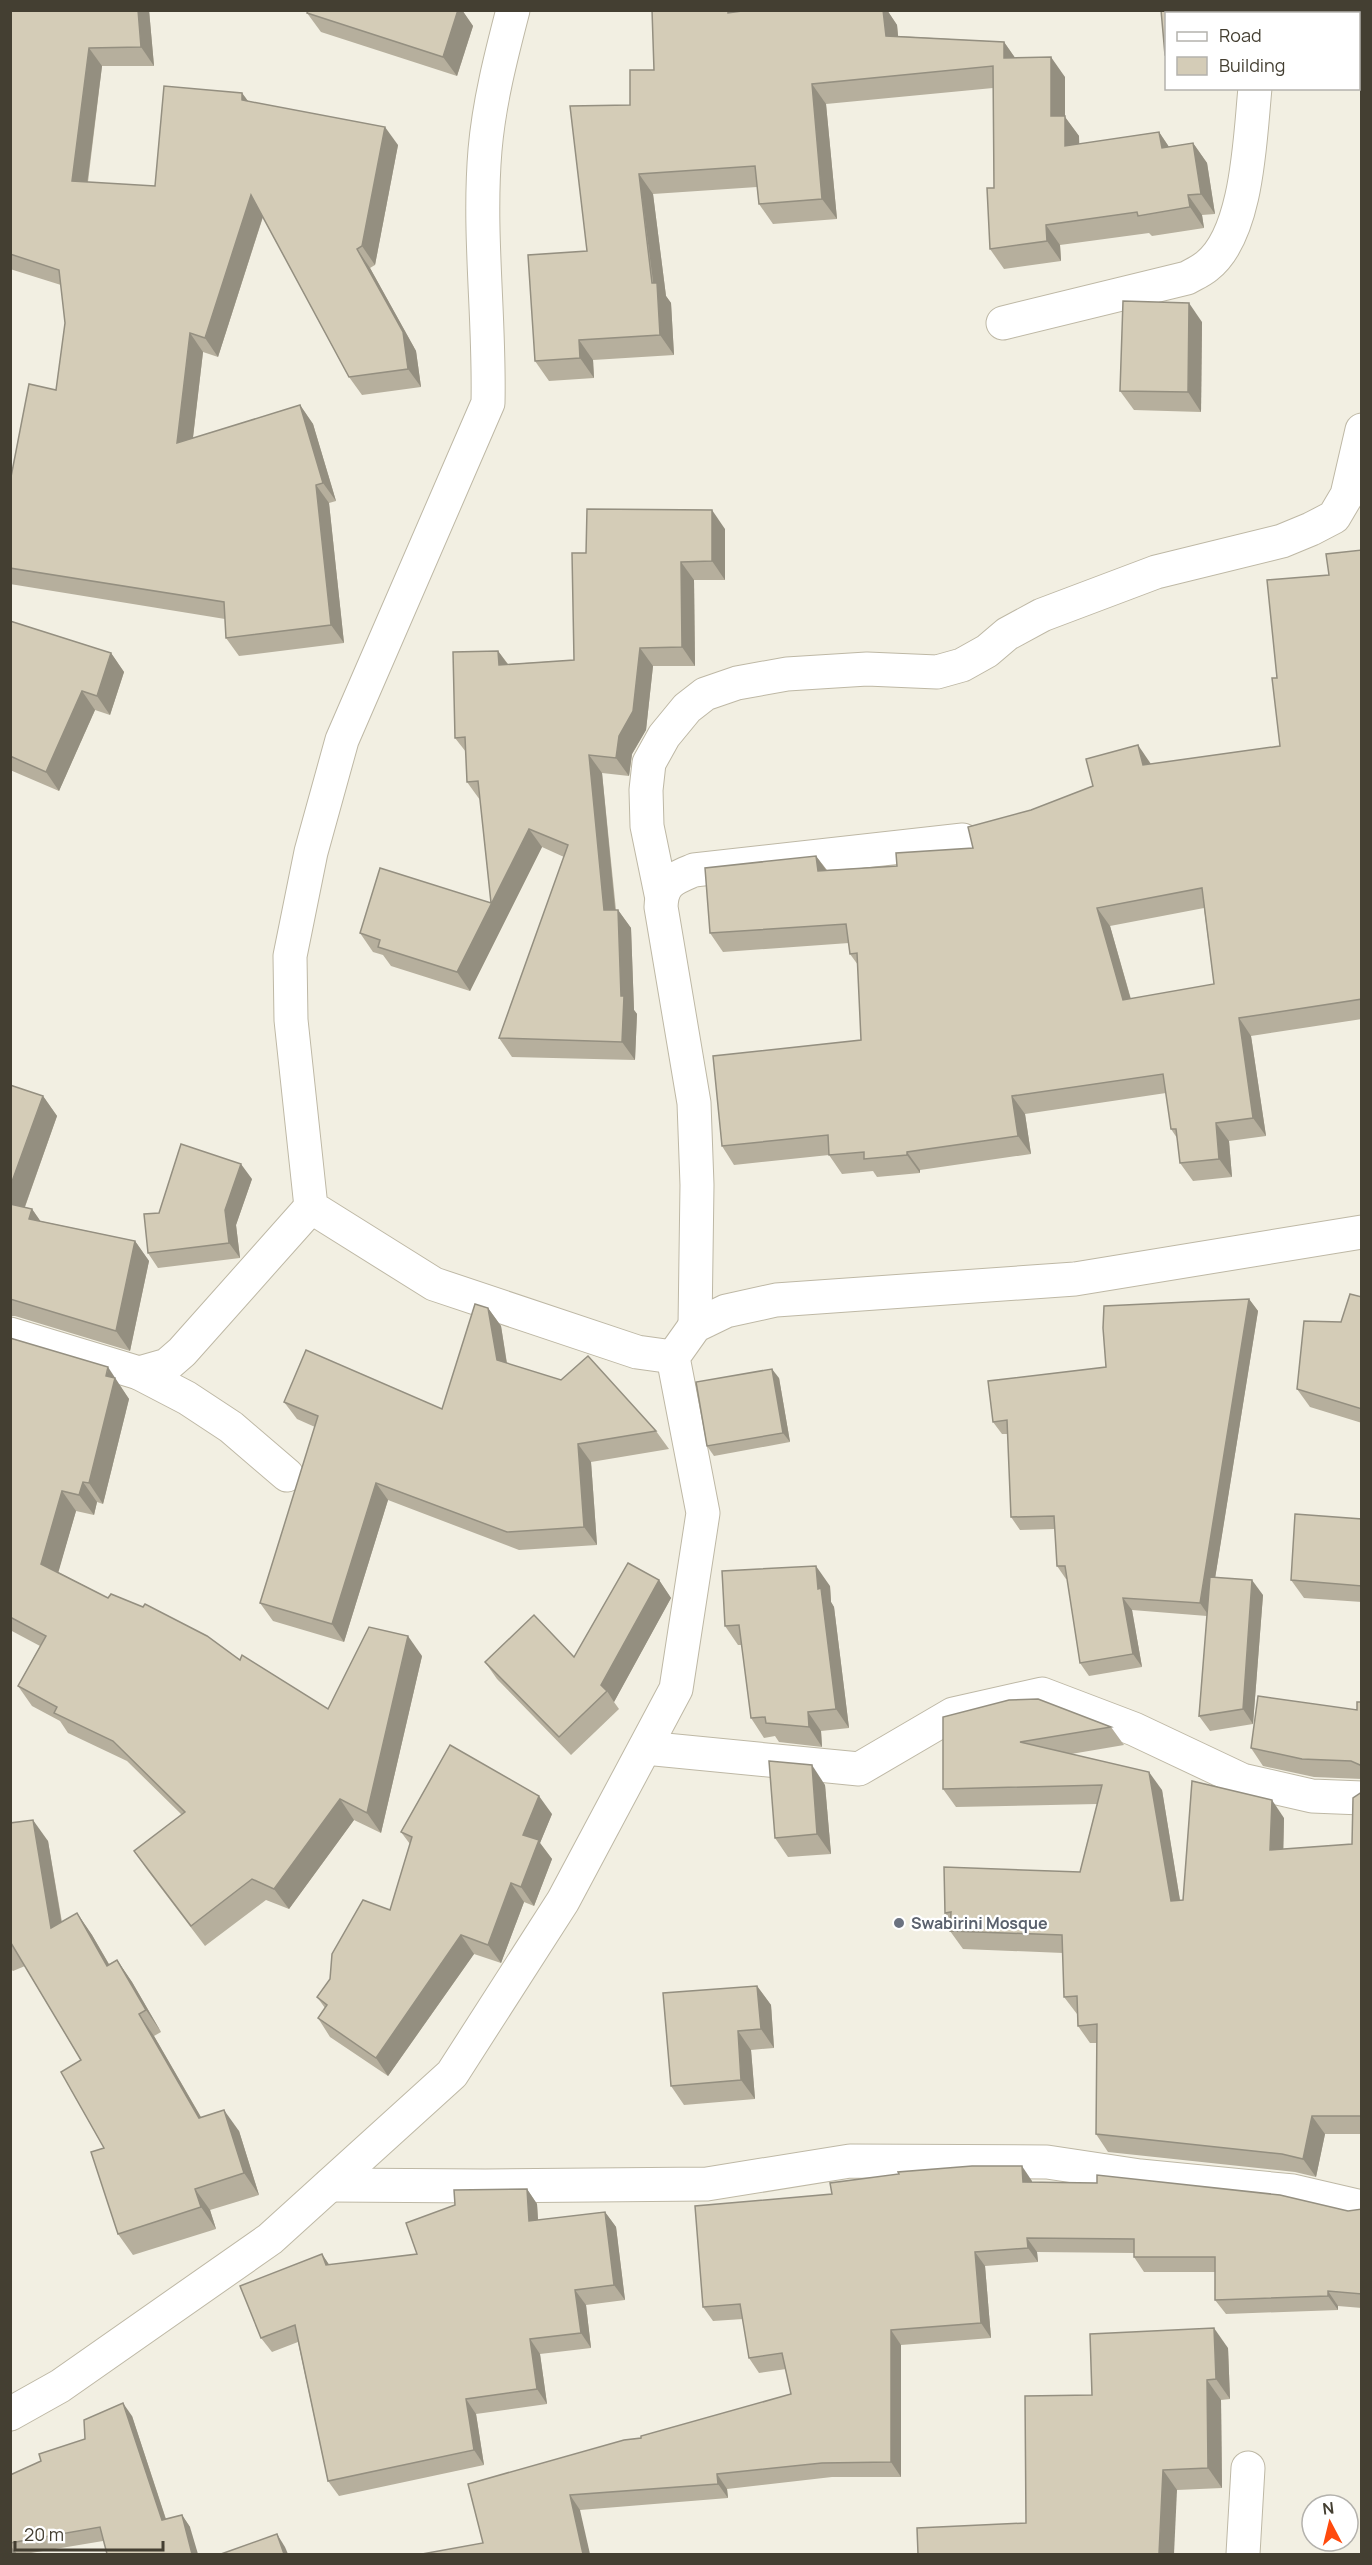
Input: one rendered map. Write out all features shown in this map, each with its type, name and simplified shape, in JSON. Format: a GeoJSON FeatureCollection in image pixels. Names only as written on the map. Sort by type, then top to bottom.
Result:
{"type":"FeatureCollection","features":[{"type":"Feature","properties":{"kind":"street"},"geometry":{"type":"LineString","coordinates":[[139,1373],[167,1365],[182,1352],[311,1207],[291,1020],[290,956],[311,852],[342,740],[488,403],[489,357],[483,232],[485,149],[500,61],[513,10]]}},
{"type":"Feature","properties":{"kind":"street"},"geometry":{"type":"LineString","coordinates":[[1003,323],[1187,278],[1209,265],[1225,243],[1243,196],[1255,90]]}},
{"type":"Feature","properties":{"kind":"street"},"geometry":{"type":"LineString","coordinates":[[695,1326],[697,1185],[694,1103],[661,907],[662,894],[647,826],[646,790],[649,763],[664,736],[687,708],[705,694],[737,683],[788,674],[867,669],[937,672],[962,665],[987,651],[1007,634],[1042,615],[1146,576],[1292,537],[1334,517],[1347,495],[1362,430]]}},
{"type":"Feature","properties":{"kind":"street"},"geometry":{"type":"LineString","coordinates":[[662,894],[671,879],[694,870],[963,840]]}},
{"type":"Feature","properties":{"kind":"street"},"geometry":{"type":"LineString","coordinates":[[311,1207],[434,1284],[637,1352],[673,1357]]}},
{"type":"Feature","properties":{"kind":"street"},"geometry":{"type":"LineString","coordinates":[[10,2414],[60,2386],[270,2239],[452,2074],[564,1901],[675,1689],[703,1514],[673,1357],[695,1326],[726,1311],[776,1300],[1075,1279],[1362,1232]]}},
{"type":"Feature","properties":{"kind":"street"},"geometry":{"type":"LineString","coordinates":[[10,1334],[139,1373],[188,1398],[231,1427],[287,1475]]}},
{"type":"Feature","properties":{"kind":"street"},"geometry":{"type":"LineString","coordinates":[[645,1748],[859,1769],[953,1714],[1042,1694],[1134,1730],[1242,1780],[1312,1796],[1362,1798]]}},
{"type":"Feature","properties":{"kind":"street"},"geometry":{"type":"LineString","coordinates":[[330,2185],[707,2184],[850,2161],[1047,2162],[1140,2176],[1293,2191],[1362,2207]]}},
{"type":"Feature","properties":{"kind":"street"},"geometry":{"type":"LineString","coordinates":[[1244,2554],[1248,2468]]}},
{"type":"Feature","properties":{"kind":"building"},"geometry":{"type":"Polygon","coordinates":[[[10,10],[138,10],[141,47],[89,48],[72,181],[155,186],[164,86],[242,93],[242,100],[385,127],[362,246],[357,249],[403,332],[408,369],[349,377],[251,195],[205,338],[190,333],[177,443],[300,405],[323,483],[316,485],[331,625],[226,638],[224,602],[10,568],[10,482],[29,384],[56,390],[65,323],[59,270],[10,254],[10,10]]]}},
{"type":"Feature","properties":{"kind":"building"},"geometry":{"type":"Polygon","coordinates":[[[308,10],[458,10],[443,57],[307,13],[308,10]]]}},
{"type":"Feature","properties":{"kind":"building"},"geometry":{"type":"Polygon","coordinates":[[[652,10],[728,10],[728,13],[750,10],[883,10],[886,36],[1004,42],[1004,58],[1051,57],[1051,116],[1065,116],[1065,146],[1159,132],[1162,148],[1193,143],[1201,194],[1188,195],[1190,207],[1138,216],[1137,212],[1046,225],[1047,241],[990,249],[987,188],[994,188],[993,66],[812,84],[822,199],[759,204],[755,166],[639,174],[652,283],[657,283],[660,335],[579,340],[580,358],[535,361],[528,255],[587,251],[570,106],[630,105],[630,70],[654,70],[652,10]]]}},
{"type":"Feature","properties":{"kind":"building"},"geometry":{"type":"Polygon","coordinates":[[[1161,10],[1223,10],[1223,12],[1165,12],[1165,55],[1161,10]]]}},
{"type":"Feature","properties":{"kind":"building"},"geometry":{"type":"Polygon","coordinates":[[[1123,301],[1189,303],[1188,392],[1120,391],[1123,301]]]}},
{"type":"Feature","properties":{"kind":"building"},"geometry":{"type":"Polygon","coordinates":[[[587,509],[712,510],[712,561],[681,562],[682,647],[640,648],[633,711],[619,736],[616,758],[589,755],[604,910],[618,910],[621,996],[624,996],[622,1042],[499,1038],[568,845],[529,829],[457,972],[378,947],[380,940],[360,933],[380,868],[491,903],[478,781],[467,782],[465,737],[455,738],[453,652],[498,651],[499,665],[574,660],[572,553],[586,553],[587,509]]]}},
{"type":"Feature","properties":{"kind":"building"},"geometry":{"type":"Polygon","coordinates":[[[1362,550],[1362,999],[1239,1018],[1253,1118],[1216,1123],[1219,1159],[1180,1163],[1176,1129],[1171,1129],[1163,1074],[1012,1096],[1018,1136],[907,1152],[907,1155],[864,1159],[864,1152],[829,1155],[828,1135],[722,1146],[713,1056],[861,1040],[857,953],[850,954],[846,924],[710,933],[705,868],[816,856],[818,871],[897,866],[896,853],[973,848],[968,827],[1031,810],[1093,786],[1086,759],[1138,745],[1143,765],[1280,746],[1272,678],[1277,678],[1267,580],[1329,575],[1326,554],[1362,550]],[[1202,888],[1097,908],[1123,1000],[1214,984],[1202,888]]]}},
{"type":"Feature","properties":{"kind":"building"},"geometry":{"type":"Polygon","coordinates":[[[10,621],[111,653],[97,696],[82,691],[46,772],[10,756],[10,621]]]}},
{"type":"Feature","properties":{"kind":"building"},"geometry":{"type":"Polygon","coordinates":[[[10,1085],[43,1096],[10,1187],[10,1085]]]}},
{"type":"Feature","properties":{"kind":"building"},"geometry":{"type":"Polygon","coordinates":[[[181,1144],[241,1164],[225,1210],[229,1243],[148,1253],[144,1214],[159,1213],[181,1144]]]}},
{"type":"Feature","properties":{"kind":"building"},"geometry":{"type":"Polygon","coordinates":[[[10,1204],[32,1209],[29,1219],[135,1241],[116,1331],[10,1299],[10,1204]]]}},
{"type":"Feature","properties":{"kind":"building"},"geometry":{"type":"Polygon","coordinates":[[[1350,1294],[1362,1297],[1362,1409],[1297,1389],[1304,1321],[1341,1322],[1350,1294]]]}},
{"type":"Feature","properties":{"kind":"building"},"geometry":{"type":"Polygon","coordinates":[[[1249,1299],[1200,1603],[1123,1598],[1133,1654],[1080,1663],[1065,1566],[1057,1566],[1054,1516],[1011,1517],[1007,1420],[993,1422],[988,1381],[1106,1367],[1104,1306],[1249,1299]]]}},
{"type":"Feature","properties":{"kind":"building"},"geometry":{"type":"Polygon","coordinates":[[[475,1304],[488,1308],[497,1360],[561,1380],[588,1356],[656,1431],[578,1444],[584,1527],[507,1532],[376,1483],[332,1624],[260,1603],[318,1416],[284,1402],[306,1350],[442,1409],[475,1304]]]}},
{"type":"Feature","properties":{"kind":"building"},"geometry":{"type":"Polygon","coordinates":[[[10,1338],[108,1367],[106,1376],[115,1378],[89,1483],[83,1482],[79,1495],[62,1491],[41,1564],[108,1598],[111,1594],[143,1607],[145,1604],[207,1636],[240,1660],[242,1655],[328,1709],[369,1627],[408,1636],[367,1813],[340,1799],[274,1889],[252,1879],[191,1926],[134,1851],[185,1812],[113,1741],[54,1713],[57,1707],[18,1686],[46,1636],[10,1617],[10,1338]]]}},
{"type":"Feature","properties":{"kind":"building"},"geometry":{"type":"Polygon","coordinates":[[[772,1369],[783,1433],[707,1446],[696,1382],[772,1369]]]}},
{"type":"Feature","properties":{"kind":"building"},"geometry":{"type":"Polygon","coordinates":[[[1295,1514],[1362,1519],[1362,1586],[1291,1580],[1295,1514]]]}},
{"type":"Feature","properties":{"kind":"building"},"geometry":{"type":"Polygon","coordinates":[[[628,1563],[659,1580],[601,1685],[607,1691],[559,1737],[485,1662],[534,1615],[574,1657],[628,1563]]]}},
{"type":"Feature","properties":{"kind":"building"},"geometry":{"type":"Polygon","coordinates":[[[816,1566],[818,1589],[821,1588],[836,1709],[808,1712],[809,1727],[766,1723],[765,1717],[751,1718],[739,1625],[725,1626],[722,1571],[816,1566]]]}},
{"type":"Feature","properties":{"kind":"building"},"geometry":{"type":"Polygon","coordinates":[[[1210,1577],[1252,1580],[1243,1709],[1199,1716],[1210,1577]]]}},
{"type":"Feature","properties":{"kind":"building"},"geometry":{"type":"Polygon","coordinates":[[[1258,1696],[1357,1710],[1357,1702],[1362,1702],[1362,1766],[1351,1761],[1302,1759],[1251,1748],[1258,1696]]]}},
{"type":"Feature","properties":{"kind":"building"},"geometry":{"type":"Polygon","coordinates":[[[1038,1699],[1111,1727],[1020,1742],[1149,1772],[1171,1901],[1183,1900],[1192,1781],[1272,1800],[1270,1850],[1352,1844],[1353,1798],[1362,1792],[1362,2116],[1312,2116],[1303,2159],[1282,2154],[1096,2134],[1097,2024],[1078,2026],[1077,1996],[1064,1997],[1062,1935],[950,1931],[951,1912],[945,1913],[944,1867],[1080,1872],[1102,1785],[943,1789],[943,1717],[1009,1700],[1038,1699]]]}},
{"type":"Feature","properties":{"kind":"building"},"geometry":{"type":"Polygon","coordinates":[[[450,1745],[539,1796],[523,1835],[539,1840],[521,1887],[511,1883],[488,1945],[461,1935],[376,2058],[318,2018],[327,2005],[317,1997],[330,1979],[332,1954],[363,1900],[390,1910],[412,1837],[401,1832],[450,1745]]]}},
{"type":"Feature","properties":{"kind":"building"},"geometry":{"type":"Polygon","coordinates":[[[769,1761],[812,1765],[817,1834],[775,1838],[769,1761]]]}},
{"type":"Feature","properties":{"kind":"building"},"geometry":{"type":"Polygon","coordinates":[[[33,1820],[51,1928],[77,1913],[107,1966],[117,1960],[146,2010],[139,2014],[199,2118],[224,2110],[244,2173],[195,2189],[201,2207],[118,2234],[91,2152],[104,2148],[61,2072],[81,2060],[10,1944],[10,1823],[33,1820]]]}},
{"type":"Feature","properties":{"kind":"building"},"geometry":{"type":"Polygon","coordinates":[[[757,1986],[761,2029],[738,2031],[741,2080],[671,2086],[663,1993],[757,1986]]]}},
{"type":"Feature","properties":{"kind":"building"},"geometry":{"type":"Polygon","coordinates":[[[972,2166],[1022,2166],[1023,2182],[1097,2183],[1097,2175],[1280,2195],[1348,2211],[1362,2209],[1362,2294],[1328,2291],[1328,2296],[1215,2300],[1215,2257],[1134,2257],[1134,2239],[1027,2238],[1028,2248],[975,2252],[981,2323],[891,2330],[891,2462],[822,2463],[717,2474],[718,2484],[570,2495],[583,2554],[422,2554],[483,2543],[468,2484],[624,2440],[641,2438],[641,2436],[791,2394],[782,2353],[749,2358],[740,2304],[703,2307],[695,2206],[832,2194],[830,2183],[899,2174],[898,2172],[972,2166]]]}},
{"type":"Feature","properties":{"kind":"building"},"geometry":{"type":"Polygon","coordinates":[[[527,2189],[529,2221],[605,2212],[614,2285],[575,2290],[581,2333],[530,2339],[537,2389],[466,2399],[474,2450],[328,2481],[295,2325],[261,2338],[240,2286],[322,2254],[326,2265],[417,2254],[406,2223],[455,2205],[454,2190],[527,2189]]]}},
{"type":"Feature","properties":{"kind":"building"},"geometry":{"type":"Polygon","coordinates":[[[1214,2328],[1216,2379],[1207,2380],[1208,2468],[1163,2470],[1159,2554],[918,2554],[917,2528],[1026,2523],[1025,2396],[1092,2395],[1090,2334],[1214,2328]]]}},
{"type":"Feature","properties":{"kind":"building"},"geometry":{"type":"Polygon","coordinates":[[[123,2403],[162,2520],[182,2515],[192,2554],[107,2554],[100,2527],[10,2543],[10,2475],[41,2461],[39,2454],[85,2439],[84,2420],[123,2403]]]}},
{"type":"Feature","properties":{"kind":"building"},"geometry":{"type":"Polygon","coordinates":[[[277,2534],[284,2554],[221,2554],[277,2534]]]}},
{"type":"Feature","properties":{"kind":"place","name":"Swabirini Mosque"},"geometry":{"type":"Point","coordinates":[899,1923]}}]}
